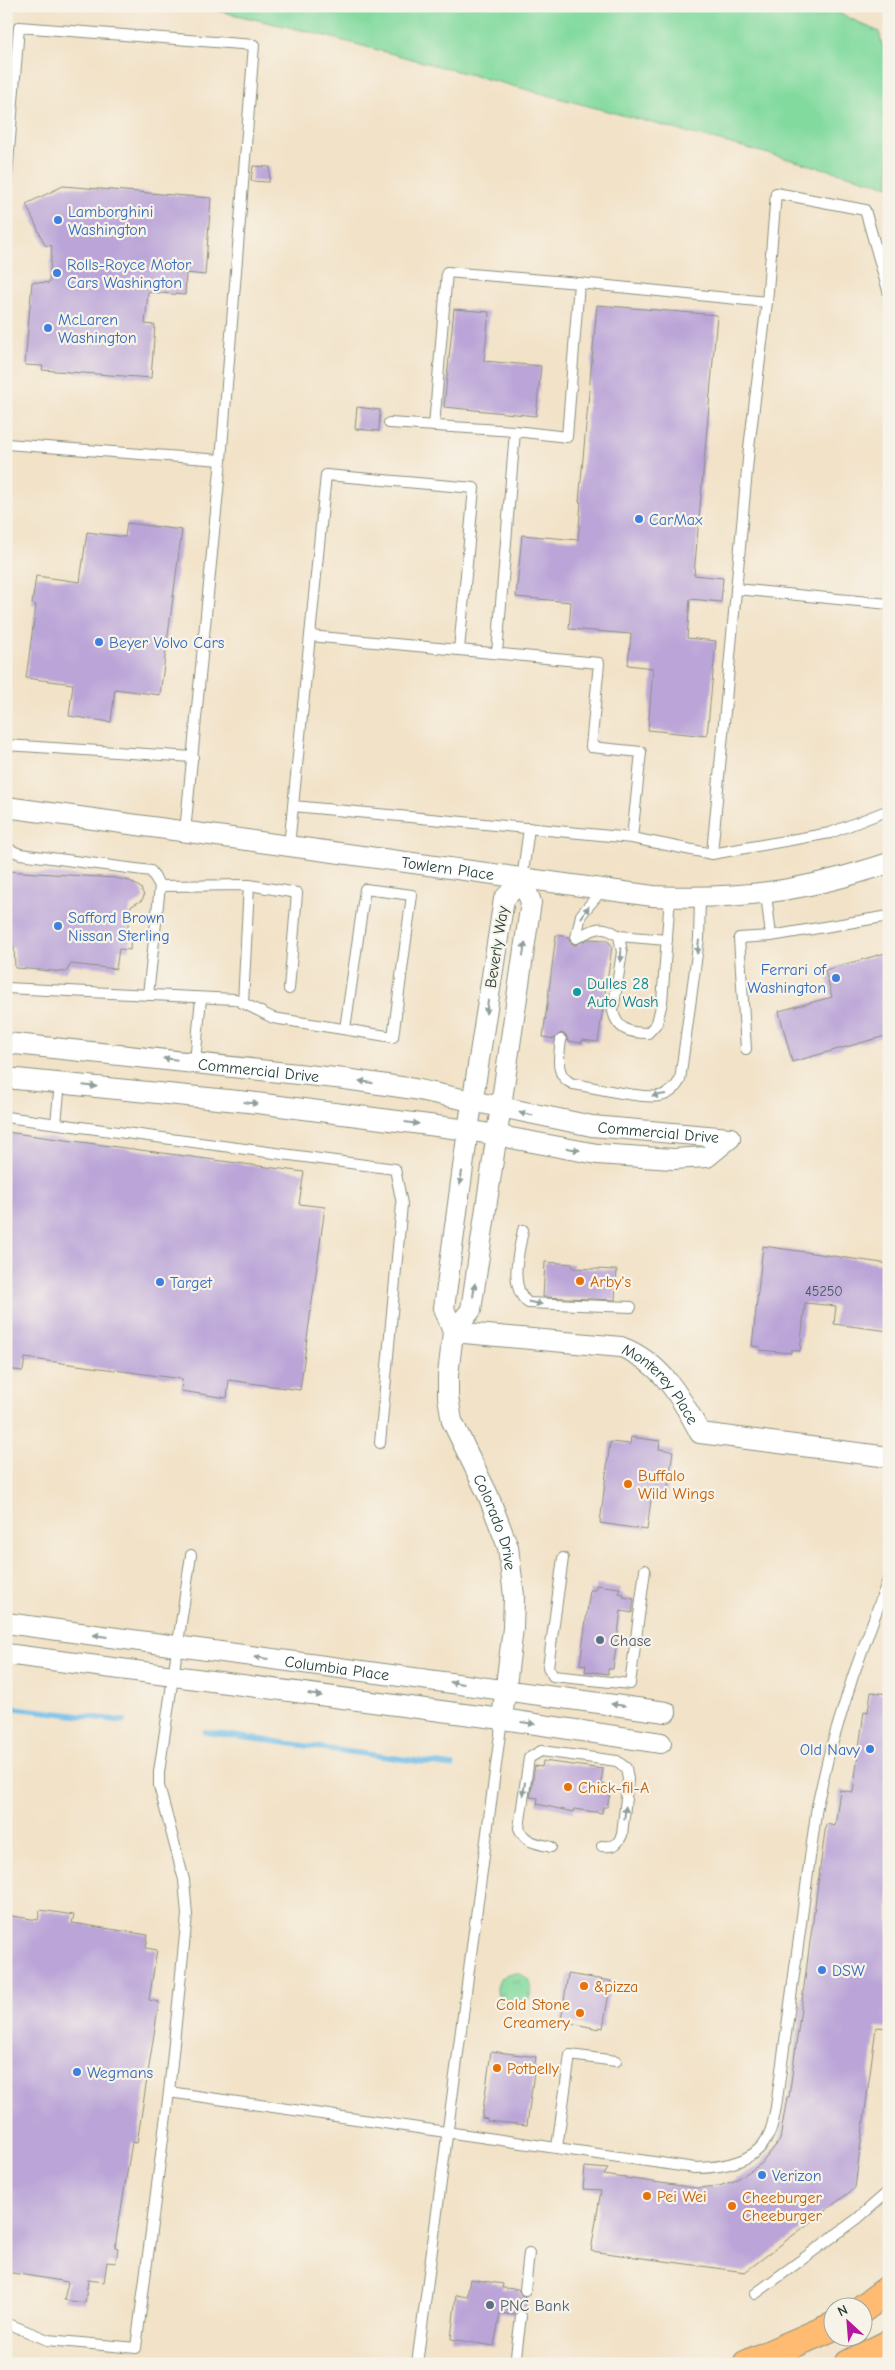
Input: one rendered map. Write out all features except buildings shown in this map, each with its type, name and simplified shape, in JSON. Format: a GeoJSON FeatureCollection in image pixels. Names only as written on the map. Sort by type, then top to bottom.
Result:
{"type":"FeatureCollection","features":[{"type":"Feature","properties":{"kind":"main road"},"geometry":{"type":"LineString","coordinates":[[872,2302],[889,2289]]}},
{"type":"Feature","properties":{"kind":"main road"},"geometry":{"type":"LineString","coordinates":[[872,2310],[889,2302]]}},
{"type":"Feature","properties":{"kind":"main road"},"geometry":{"type":"LineString","coordinates":[[747,2364],[822,2331]]}},
{"type":"Feature","properties":{"kind":"main road"},"geometry":{"type":"LineString","coordinates":[[853,2362],[889,2344]]}},
{"type":"Feature","properties":{"kind":"street","name":"Towlern Place"},"geometry":{"type":"LineString","coordinates":[[6,807],[522,880],[670,897],[700,898],[766,894],[845,878],[889,863]]}},
{"type":"Feature","properties":{"kind":"street","name":"Beverly Way"},"geometry":{"type":"LineString","coordinates":[[468,1130],[504,899],[522,880],[531,902],[497,1136]]}},
{"type":"Feature","properties":{"kind":"street","name":"Commercial Drive"},"geometry":{"type":"LineString","coordinates":[[6,1043],[345,1079],[472,1101],[592,1126],[730,1138],[707,1157],[674,1160],[597,1154],[468,1130],[248,1102],[6,1078]]}},
{"type":"Feature","properties":{"kind":"street","name":"Colorado Drive"},"geometry":{"type":"LineString","coordinates":[[468,1130],[444,1308],[453,1332],[448,1375],[448,1397],[452,1421],[488,1495],[508,1547],[514,1612],[502,1719]]}},
{"type":"Feature","properties":{"kind":"street"},"geometry":{"type":"LineString","coordinates":[[453,1332],[471,1310],[497,1136]]}},
{"type":"Feature","properties":{"kind":"street","name":"Monterey Place"},"geometry":{"type":"LineString","coordinates":[[453,1332],[621,1347],[644,1358],[656,1368],[680,1399],[700,1433],[889,1457]]}},
{"type":"Feature","properties":{"kind":"street","name":"Columbia Place"},"geometry":{"type":"LineString","coordinates":[[6,1623],[666,1712]]}},
{"type":"Feature","properties":{"kind":"street","name":"Columbia Place"},"geometry":{"type":"LineString","coordinates":[[6,1654],[502,1719],[661,1742]]}},
{"type":"Feature","properties":{"kind":"lane"},"geometry":{"type":"LineString","coordinates":[[6,188],[19,27],[254,45],[221,460],[194,756],[185,832]]}},
{"type":"Feature","properties":{"kind":"lane"},"geometry":{"type":"LineString","coordinates":[[712,854],[749,448],[766,302],[776,193],[865,210],[889,294]]}},
{"type":"Feature","properties":{"kind":"lane"},"geometry":{"type":"LineString","coordinates":[[434,426],[447,272],[766,302]]}},
{"type":"Feature","properties":{"kind":"lane"},"geometry":{"type":"LineString","coordinates":[[388,423],[567,437],[578,284]]}},
{"type":"Feature","properties":{"kind":"lane"},"geometry":{"type":"LineString","coordinates":[[497,653],[515,432]]}},
{"type":"Feature","properties":{"kind":"lane"},"geometry":{"type":"LineString","coordinates":[[6,444],[221,460]]}},
{"type":"Feature","properties":{"kind":"lane"},"geometry":{"type":"LineString","coordinates":[[290,846],[326,475],[474,488],[458,650]]}},
{"type":"Feature","properties":{"kind":"lane"},"geometry":{"type":"LineString","coordinates":[[736,590],[889,604]]}},
{"type":"Feature","properties":{"kind":"lane"},"geometry":{"type":"LineString","coordinates":[[310,636],[599,663],[591,747],[641,752],[632,838]]}},
{"type":"Feature","properties":{"kind":"lane"},"geometry":{"type":"LineString","coordinates":[[6,746],[194,756]]}},
{"type":"Feature","properties":{"kind":"lane"},"geometry":{"type":"LineString","coordinates":[[293,806],[632,838],[712,854],[830,833],[889,810]]}},
{"type":"Feature","properties":{"kind":"lane"},"geometry":{"type":"LineString","coordinates":[[522,880],[528,828]]}},
{"type":"Feature","properties":{"kind":"lane"},"geometry":{"type":"LineString","coordinates":[[6,848],[20,854],[151,871],[160,886],[148,995]]}},
{"type":"Feature","properties":{"kind":"lane"},"geometry":{"type":"LineString","coordinates":[[160,886],[249,886],[297,893],[289,989]]}},
{"type":"Feature","properties":{"kind":"lane"},"geometry":{"type":"LineString","coordinates":[[243,1003],[249,886]]}},
{"type":"Feature","properties":{"kind":"lane"},"geometry":{"type":"LineString","coordinates":[[6,988],[235,999],[273,1018],[393,1037],[412,895],[365,889],[345,1029]]}},
{"type":"Feature","properties":{"kind":"lane"},"geometry":{"type":"LineString","coordinates":[[602,890],[581,915],[576,938],[595,929],[608,928],[618,936],[667,940]]}},
{"type":"Feature","properties":{"kind":"lane"},"geometry":{"type":"LineString","coordinates":[[766,894],[771,936]]}},
{"type":"Feature","properties":{"kind":"lane"},"geometry":{"type":"LineString","coordinates":[[618,936],[622,952],[613,1011],[615,1020],[623,1029],[636,1033],[648,1033],[657,1022],[662,1002],[670,897]]}},
{"type":"Feature","properties":{"kind":"lane"},"geometry":{"type":"LineString","coordinates":[[561,1040],[559,1070],[565,1080],[573,1084],[648,1096],[659,1096],[669,1093],[676,1088],[680,1080],[699,939],[700,898]]}},
{"type":"Feature","properties":{"kind":"lane"},"geometry":{"type":"LineString","coordinates":[[746,1049],[739,938],[771,936],[889,916]]}},
{"type":"Feature","properties":{"kind":"lane"},"geometry":{"type":"LineString","coordinates":[[195,1062],[202,998]]}},
{"type":"Feature","properties":{"kind":"lane"},"geometry":{"type":"LineString","coordinates":[[56,1123],[60,1083]]}},
{"type":"Feature","properties":{"kind":"lane"},"geometry":{"type":"LineString","coordinates":[[6,1117],[395,1169],[402,1204],[380,1443]]}},
{"type":"Feature","properties":{"kind":"lane"},"geometry":{"type":"LineString","coordinates":[[523,1230],[517,1267],[517,1285],[522,1298],[528,1303],[631,1307]]}},
{"type":"Feature","properties":{"kind":"lane"},"geometry":{"type":"LineString","coordinates":[[6,2323],[48,2340],[136,2348],[169,2092],[187,1915],[184,1880],[159,1786],[191,1555]]}},
{"type":"Feature","properties":{"kind":"lane"},"geometry":{"type":"LineString","coordinates":[[563,1558],[548,1667],[553,1676],[630,1684],[645,1570]]}},
{"type":"Feature","properties":{"kind":"lane"},"geometry":{"type":"LineString","coordinates":[[169,2092],[695,2168],[713,2168],[747,2157],[764,2144],[769,2134],[780,2084],[817,1806],[851,1684],[889,1577]]}},
{"type":"Feature","properties":{"kind":"lane"},"geometry":{"type":"LineString","coordinates":[[416,2364],[502,1719]]}},
{"type":"Feature","properties":{"kind":"lane"},"geometry":{"type":"LineString","coordinates":[[551,1847],[529,1842],[522,1837],[519,1828],[529,1758],[541,1751],[617,1761],[626,1768],[628,1779],[622,1835],[618,1843],[611,1847],[602,1846]]}},
{"type":"Feature","properties":{"kind":"lane"},"geometry":{"type":"LineString","coordinates":[[557,2147],[570,2055],[616,2061]]}},
{"type":"Feature","properties":{"kind":"lane"},"geometry":{"type":"LineString","coordinates":[[755,2294],[857,2219],[889,2191]]}},
{"type":"Feature","properties":{"kind":"lane"},"geometry":{"type":"LineString","coordinates":[[524,2290],[530,2253]]}},
{"type":"Feature","properties":{"kind":"lane"},"geometry":{"type":"LineString","coordinates":[[515,2364],[521,2316]]}},
{"type":"Feature","properties":{"kind":"green space"},"geometry":{"type":"Polygon","coordinates":[[[197,6],[824,6],[879,32],[889,71],[889,186],[314,33],[197,6]]]}},
{"type":"Feature","properties":{"kind":"green space"},"geometry":{"type":"Polygon","coordinates":[[[514,1973],[526,1978],[531,1990],[526,2002],[514,2007],[502,2002],[497,1990],[502,1978],[514,1973]]]}},
{"type":"Feature","properties":{"kind":"waterway"},"geometry":{"type":"LineString","coordinates":[[6,1707],[124,1721]]}},
{"type":"Feature","properties":{"kind":"waterway"},"geometry":{"type":"LineString","coordinates":[[205,1732],[453,1766]]}},
{"type":"Feature","properties":{"kind":"place","name":"Lamborghini Washington"},"geometry":{"type":"Point","coordinates":[58,220]}},
{"type":"Feature","properties":{"kind":"place","name":"Rolls-Royce Motor Cars Washington"},"geometry":{"type":"Point","coordinates":[57,273]}},
{"type":"Feature","properties":{"kind":"place","name":"McLaren Washington"},"geometry":{"type":"Point","coordinates":[48,328]}},
{"type":"Feature","properties":{"kind":"place","name":"CarMax"},"geometry":{"type":"Point","coordinates":[639,519]}},
{"type":"Feature","properties":{"kind":"place","name":"Beyer Volvo Cars"},"geometry":{"type":"Point","coordinates":[99,642]}},
{"type":"Feature","properties":{"kind":"place","name":"Safford Brown Nissan Sterling"},"geometry":{"type":"Point","coordinates":[58,926]}},
{"type":"Feature","properties":{"kind":"place","name":"Ferrari of Washington"},"geometry":{"type":"Point","coordinates":[836,978]}},
{"type":"Feature","properties":{"kind":"place","name":"Dulles 28 Auto Wash"},"geometry":{"type":"Point","coordinates":[577,992]}},
{"type":"Feature","properties":{"kind":"place","name":"Arby's"},"geometry":{"type":"Point","coordinates":[580,1281]}},
{"type":"Feature","properties":{"kind":"place","name":"Target"},"geometry":{"type":"Point","coordinates":[160,1282]}},
{"type":"Feature","properties":{"kind":"place","name":"Buffalo Wild Wings"},"geometry":{"type":"Point","coordinates":[628,1484]}},
{"type":"Feature","properties":{"kind":"place","name":"Chase"},"geometry":{"type":"Point","coordinates":[600,1640]}},
{"type":"Feature","properties":{"kind":"place","name":"Old Navy"},"geometry":{"type":"Point","coordinates":[870,1749]}},
{"type":"Feature","properties":{"kind":"place","name":"Chick-fil-A"},"geometry":{"type":"Point","coordinates":[568,1787]}},
{"type":"Feature","properties":{"kind":"place","name":"DSW"},"geometry":{"type":"Point","coordinates":[822,1970]}},
{"type":"Feature","properties":{"kind":"place","name":"&pizza"},"geometry":{"type":"Point","coordinates":[584,1986]}},
{"type":"Feature","properties":{"kind":"place","name":"Cold Stone Creamery"},"geometry":{"type":"Point","coordinates":[580,2013]}},
{"type":"Feature","properties":{"kind":"place","name":"Potbelly"},"geometry":{"type":"Point","coordinates":[497,2068]}},
{"type":"Feature","properties":{"kind":"place","name":"Wegmans"},"geometry":{"type":"Point","coordinates":[77,2072]}},
{"type":"Feature","properties":{"kind":"place","name":"Verizon"},"geometry":{"type":"Point","coordinates":[762,2175]}},
{"type":"Feature","properties":{"kind":"place","name":"Pei Wei"},"geometry":{"type":"Point","coordinates":[647,2196]}},
{"type":"Feature","properties":{"kind":"place","name":"Cheeburger Cheeburger"},"geometry":{"type":"Point","coordinates":[732,2206]}},
{"type":"Feature","properties":{"kind":"place","name":"PNC Bank"},"geometry":{"type":"Point","coordinates":[490,2305]}}]}
